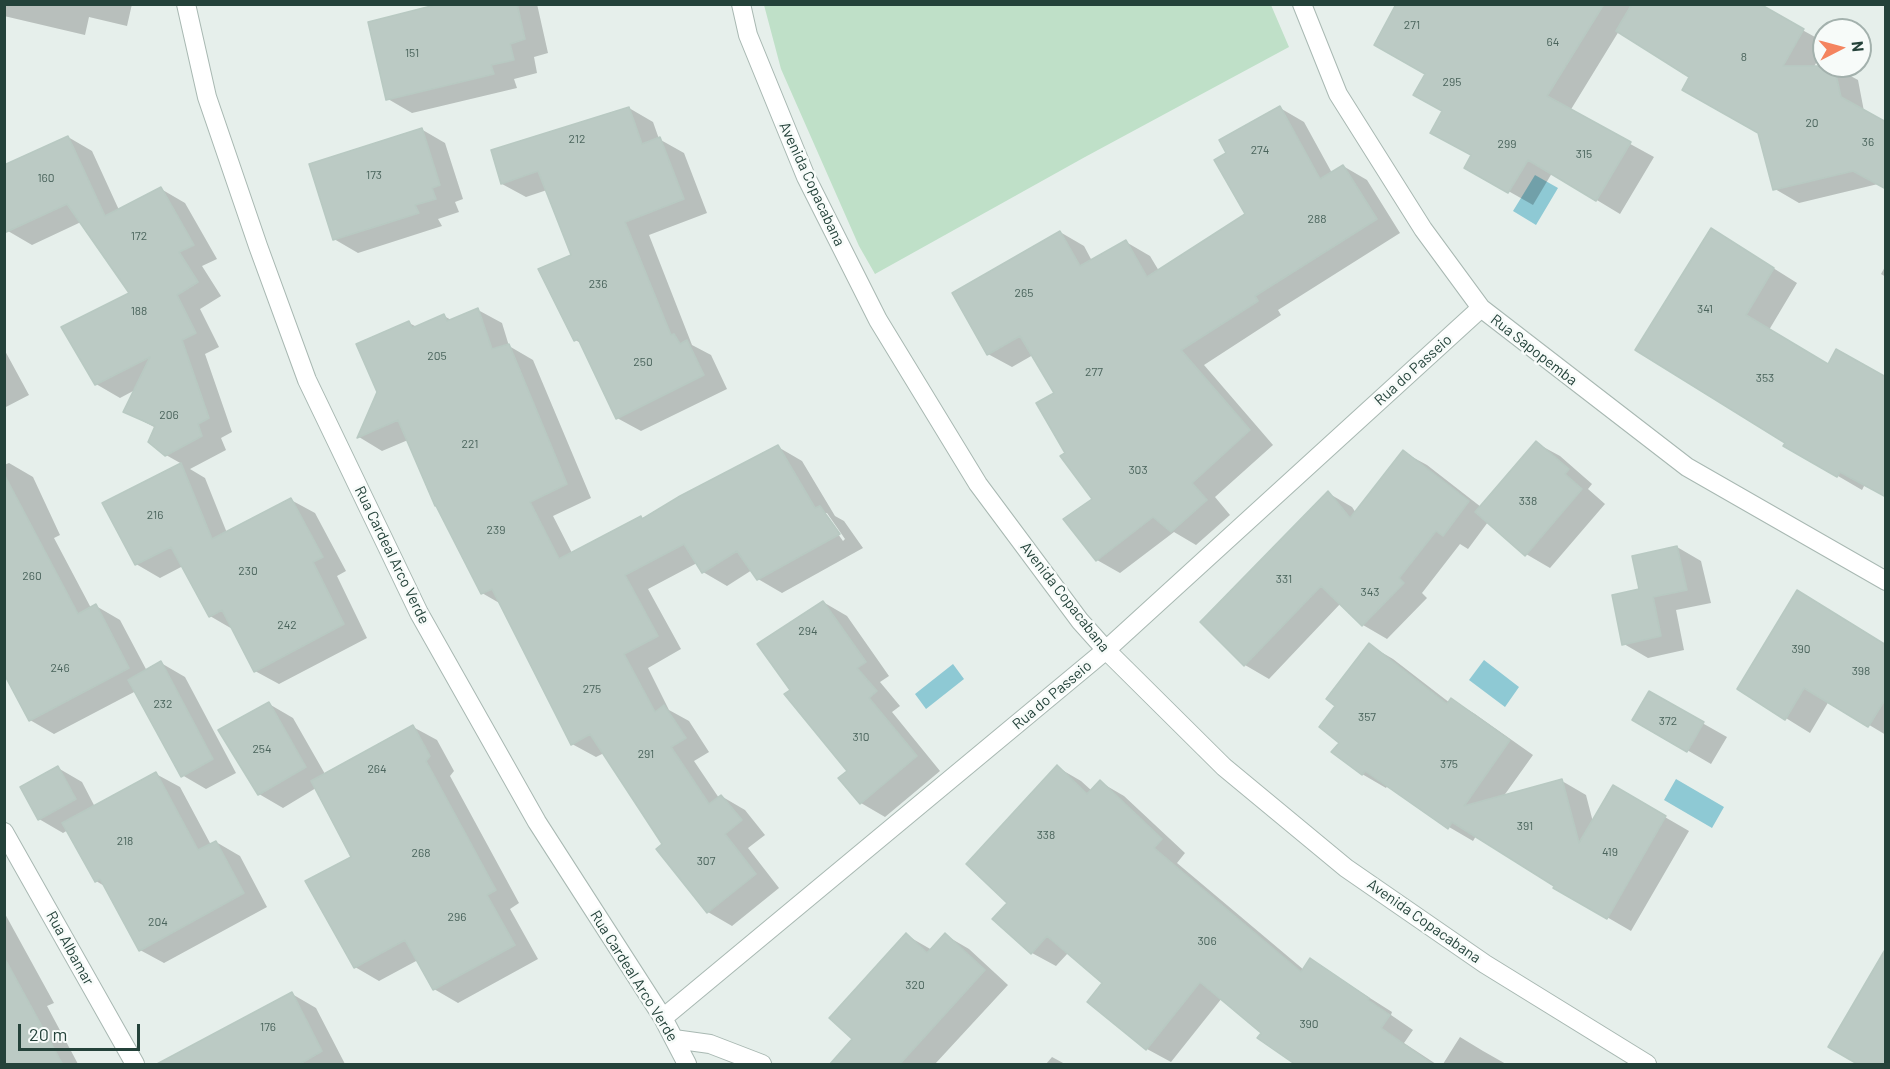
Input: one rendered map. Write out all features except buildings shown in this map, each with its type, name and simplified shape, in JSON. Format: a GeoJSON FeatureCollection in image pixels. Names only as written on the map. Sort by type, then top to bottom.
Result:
{"type":"FeatureCollection","features":[{"type":"Feature","properties":{"kind":"street","name":"Rua Cardeal Arco Verde"},"geometry":{"type":"LineString","coordinates":[[186,4],[207,97],[307,380],[425,624],[537,822],[663,1018],[687,1065]]}},
{"type":"Feature","properties":{"kind":"street","name":"Avenida Copacabana"},"geometry":{"type":"LineString","coordinates":[[741,4],[748,35],[806,177],[878,320],[978,484],[1080,621],[1106,650],[1224,767],[1346,868],[1485,964],[1647,1065]]}},
{"type":"Feature","properties":{"kind":"street","name":"Rua Sapopemba"},"geometry":{"type":"LineString","coordinates":[[1302,4],[1338,94],[1424,229],[1481,308],[1687,467],[1886,581]]}},
{"type":"Feature","properties":{"kind":"street","name":"Rua do Passeio"},"geometry":{"type":"LineString","coordinates":[[663,1018],[1106,650],[1481,308]]}},
{"type":"Feature","properties":{"kind":"street","name":"Rua Albamar"},"geometry":{"type":"LineString","coordinates":[[4,832],[135,1065]]}},
{"type":"Feature","properties":{"kind":"street"},"geometry":{"type":"LineString","coordinates":[[674,1039],[710,1044],[762,1065]]}},
{"type":"Feature","properties":{"kind":"green space"},"geometry":{"type":"Polygon","coordinates":[[[764,5],[1271,5],[1289,47],[875,274],[859,246],[781,69],[764,5]]]}},
{"type":"Feature","properties":{"kind":"water"},"geometry":{"type":"Polygon","coordinates":[[[1535,175],[1558,188],[1536,225],[1513,211],[1535,175]]]}},
{"type":"Feature","properties":{"kind":"water"},"geometry":{"type":"Polygon","coordinates":[[[1484,660],[1519,687],[1505,707],[1469,680],[1484,660]]]}},
{"type":"Feature","properties":{"kind":"water"},"geometry":{"type":"Polygon","coordinates":[[[953,664],[964,679],[926,709],[915,694],[953,664]]]}},
{"type":"Feature","properties":{"kind":"water"},"geometry":{"type":"Polygon","coordinates":[[[1676,779],[1724,807],[1712,828],[1664,800],[1676,779]]]}}]}
